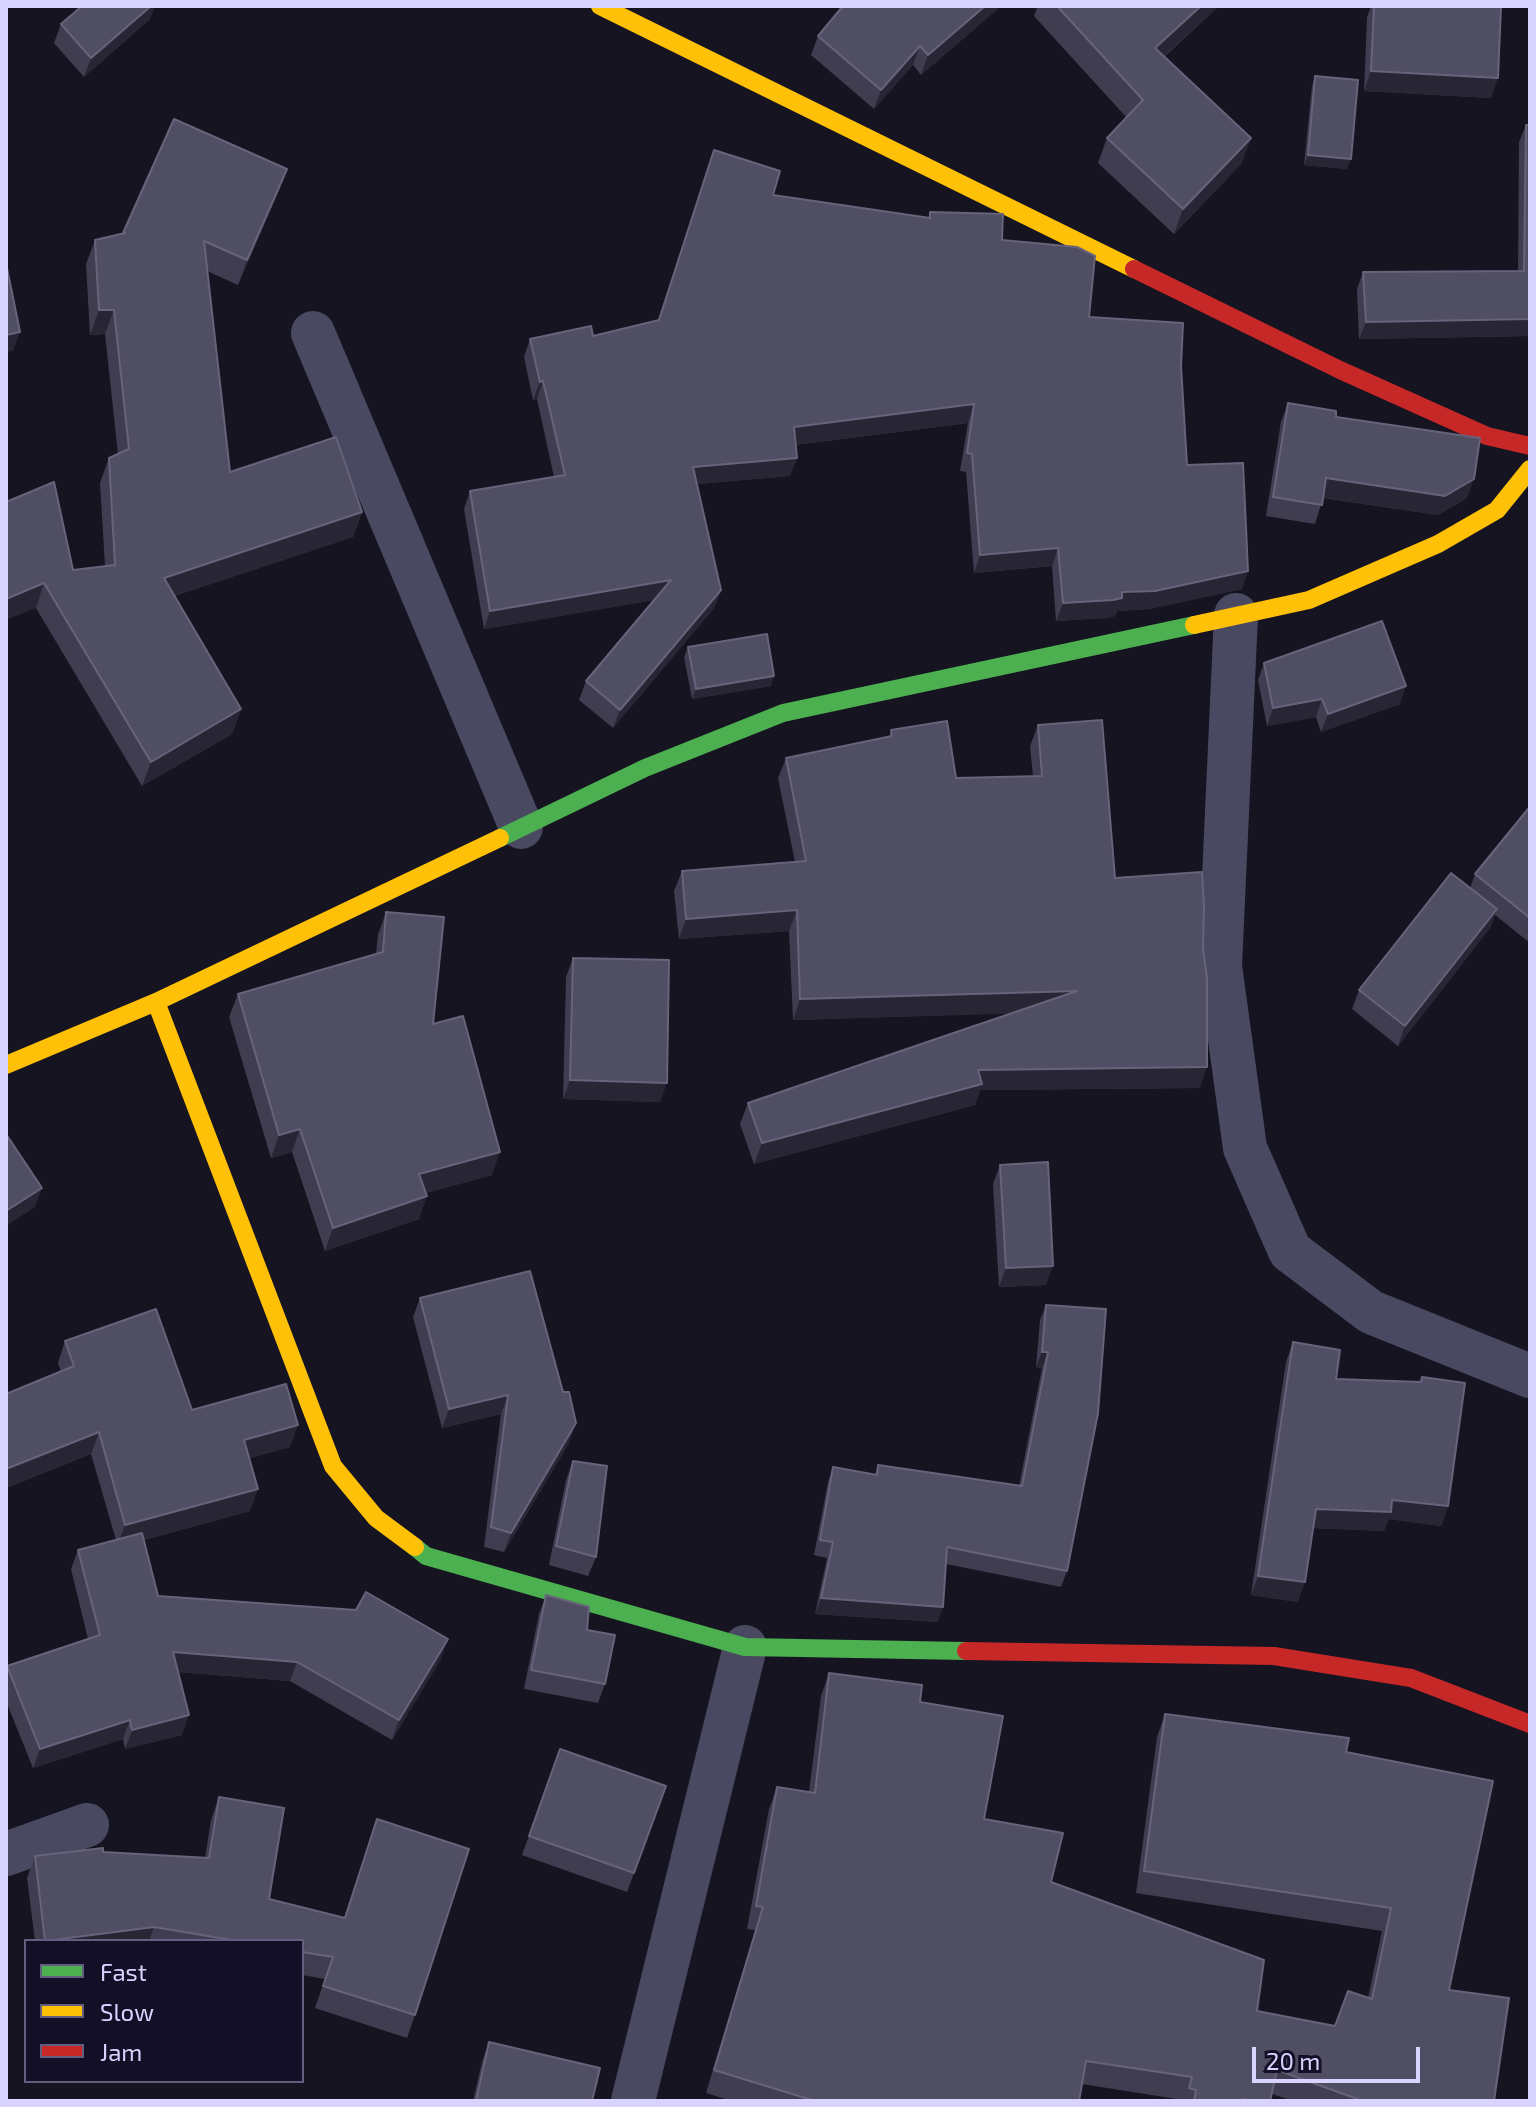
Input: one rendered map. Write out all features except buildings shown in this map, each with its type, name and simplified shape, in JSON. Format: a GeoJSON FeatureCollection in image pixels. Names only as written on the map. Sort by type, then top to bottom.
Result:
{"type":"FeatureCollection","features":[{"type":"Feature","properties":{"kind":"street"},"geometry":{"type":"LineString","coordinates":[[600,6],[1340,370],[1487,436],[1530,446]]}},
{"type":"Feature","properties":{"kind":"street"},"geometry":{"type":"LineString","coordinates":[[313,333],[521,827]]}},
{"type":"Feature","properties":{"kind":"street"},"geometry":{"type":"LineString","coordinates":[[6,1065],[156,1002],[645,768],[783,713],[1309,600],[1438,544],[1497,510],[1530,469]]}},
{"type":"Feature","properties":{"kind":"street"},"geometry":{"type":"LineString","coordinates":[[1236,615],[1220,966],[1245,1148],[1290,1251],[1371,1312],[1530,1376]]}},
{"type":"Feature","properties":{"kind":"street"},"geometry":{"type":"LineString","coordinates":[[156,1002],[333,1466],[376,1518],[426,1556],[745,1647],[1274,1656],[1411,1678],[1530,1724]]}},
{"type":"Feature","properties":{"kind":"street"},"geometry":{"type":"LineString","coordinates":[[633,2101],[745,1647]]}},
{"type":"Feature","properties":{"kind":"street"},"geometry":{"type":"LineString","coordinates":[[6,1854],[87,1825]]}},
{"type":"Feature","properties":{"kind":"traffic: fast"},"geometry":{"type":"LineString","coordinates":[[500,838],[645,768],[783,713],[1194,625]]}},
{"type":"Feature","properties":{"kind":"traffic: fast"},"geometry":{"type":"LineString","coordinates":[[415,1547],[426,1556],[745,1647],[966,1651]]}},
{"type":"Feature","properties":{"kind":"traffic: slow"},"geometry":{"type":"LineString","coordinates":[[600,6],[1134,269]]}},
{"type":"Feature","properties":{"kind":"traffic: slow"},"geometry":{"type":"LineString","coordinates":[[1194,625],[1309,600],[1438,544],[1497,510],[1530,469]]}},
{"type":"Feature","properties":{"kind":"traffic: slow"},"geometry":{"type":"LineString","coordinates":[[6,1065],[156,1002],[500,838]]}},
{"type":"Feature","properties":{"kind":"traffic: slow"},"geometry":{"type":"LineString","coordinates":[[156,1002],[333,1466],[376,1518],[415,1547]]}},
{"type":"Feature","properties":{"kind":"traffic: jam"},"geometry":{"type":"LineString","coordinates":[[1134,269],[1340,370],[1487,436],[1530,446]]}},
{"type":"Feature","properties":{"kind":"traffic: jam"},"geometry":{"type":"LineString","coordinates":[[966,1651],[1274,1656],[1411,1678],[1530,1724]]}}]}
